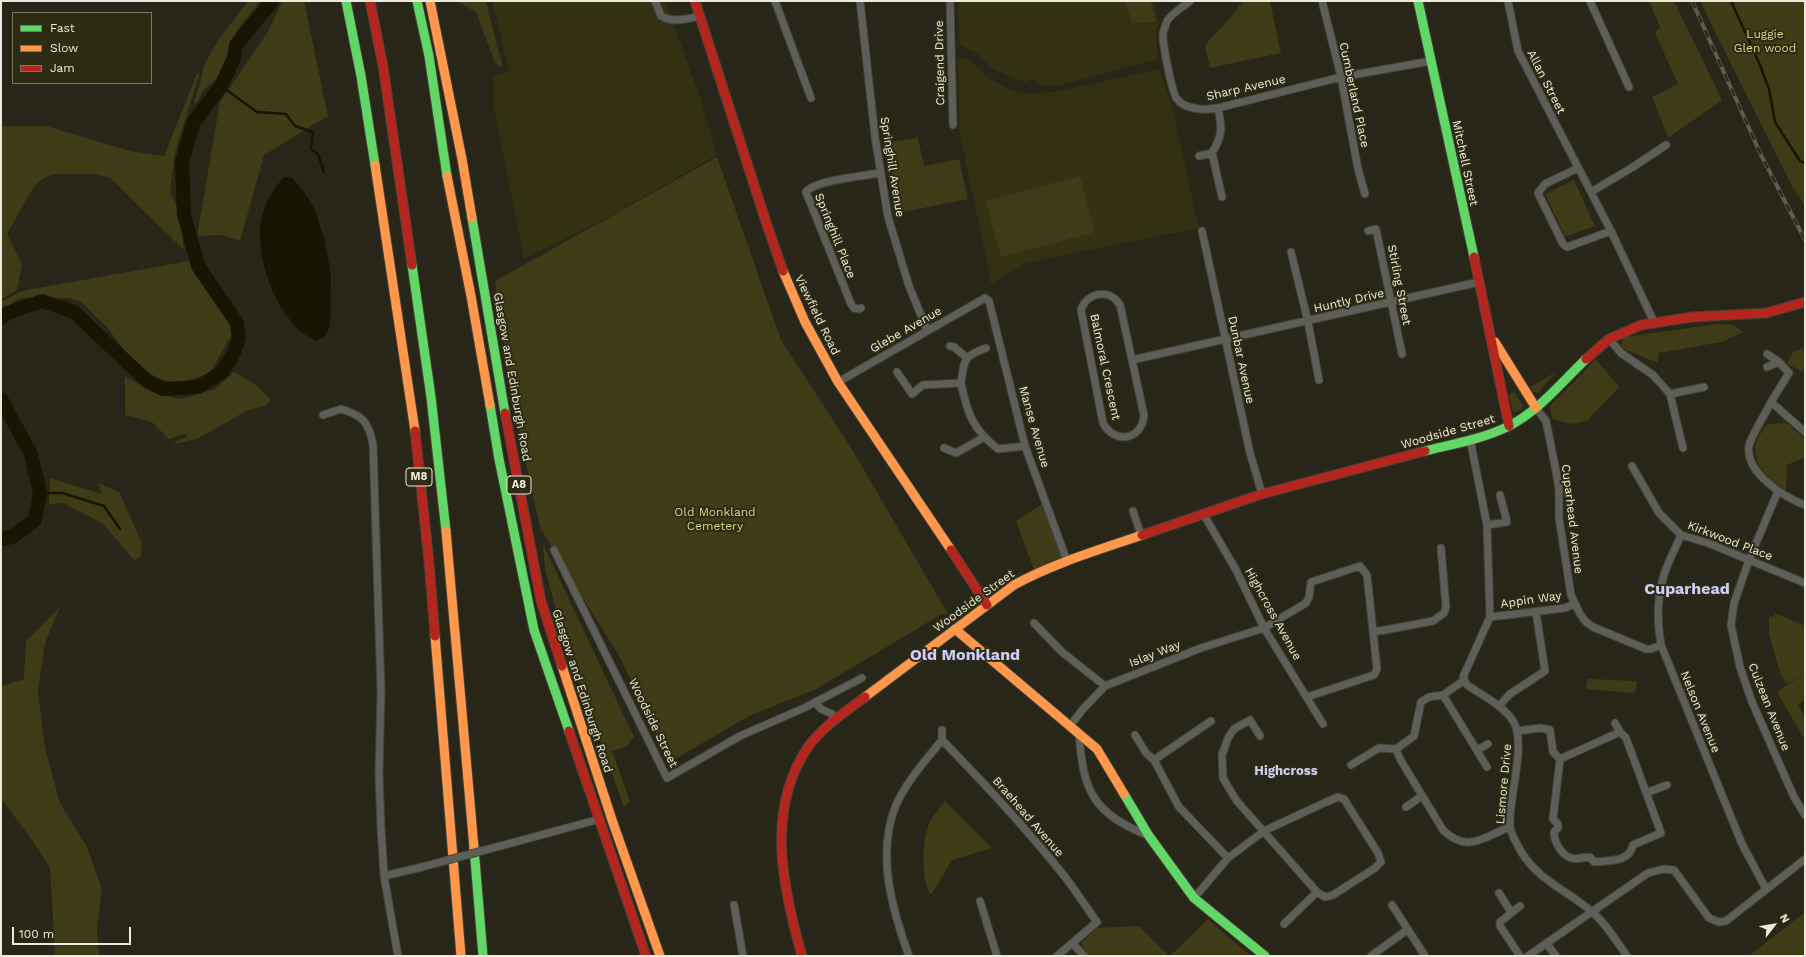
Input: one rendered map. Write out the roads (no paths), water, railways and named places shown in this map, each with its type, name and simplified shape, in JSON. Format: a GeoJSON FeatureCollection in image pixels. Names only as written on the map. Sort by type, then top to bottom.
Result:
{"type":"FeatureCollection","features":[{"type":"Feature","properties":{"kind":"main road","name":"M8"},"geometry":{"type":"LineString","coordinates":[[346,1],[363,84],[411,399],[429,562],[461,956]]}},
{"type":"Feature","properties":{"kind":"main road","name":"M8"},"geometry":{"type":"LineString","coordinates":[[370,1],[383,66],[432,405],[451,570],[483,956]]}},
{"type":"Feature","properties":{"kind":"main road","name":"Glasgow and Edinburgh Road"},"geometry":{"type":"LineString","coordinates":[[417,1],[429,56],[446,166],[471,296],[499,459],[534,630],[646,956]]}},
{"type":"Feature","properties":{"kind":"main road","name":"Glasgow and Edinburgh Road"},"geometry":{"type":"LineString","coordinates":[[430,1],[462,159],[501,391],[540,601],[612,820],[660,956]]}},
{"type":"Feature","properties":{"kind":"main road","name":"Viewfield Road"},"geometry":{"type":"LineString","coordinates":[[695,1],[781,265],[805,322],[838,382],[988,605]]}},
{"type":"Feature","properties":{"kind":"main road","name":"Mitchell Street"},"geometry":{"type":"LineString","coordinates":[[1418,1],[1490,331],[1509,426]]}},
{"type":"Feature","properties":{"kind":"main road","name":"Woodside Street"},"geometry":{"type":"LineString","coordinates":[[802,956],[785,892],[781,843],[786,797],[799,764],[809,746],[834,721],[1014,585],[1032,575],[1067,561],[1262,494],[1488,435],[1509,426],[1536,408],[1596,349],[1609,339],[1641,325],[1654,322],[1723,315],[1766,313],[1805,302]]}},
{"type":"Feature","properties":{"kind":"main road","name":"Mitchell Street"},"geometry":{"type":"LineString","coordinates":[[1490,331],[1536,408]]}},
{"type":"Feature","properties":{"kind":"main road"},"geometry":{"type":"LineString","coordinates":[[955,629],[1097,749],[1149,836],[1194,898],[1265,956]]}},
{"type":"Feature","properties":{"kind":"street"},"geometry":{"type":"LineString","coordinates":[[655,1],[661,16],[665,18],[681,20],[700,16]]}},
{"type":"Feature","properties":{"kind":"street"},"geometry":{"type":"LineString","coordinates":[[775,1],[811,98]]}},
{"type":"Feature","properties":{"kind":"street","name":"Springhill Avenue"},"geometry":{"type":"LineString","coordinates":[[860,1],[880,173],[888,217],[909,286],[927,330]]}},
{"type":"Feature","properties":{"kind":"street","name":"Craigend Drive"},"geometry":{"type":"LineString","coordinates":[[950,1],[953,125]]}},
{"type":"Feature","properties":{"kind":"street","name":"Sharp Avenue"},"geometry":{"type":"LineString","coordinates":[[1190,1],[1170,17],[1163,34],[1166,61],[1177,99],[1186,106],[1194,109],[1208,110],[1218,108],[1341,77],[1431,61]]}},
{"type":"Feature","properties":{"kind":"street","name":"Cumberland Place"},"geometry":{"type":"LineString","coordinates":[[1322,1],[1341,77],[1358,169],[1365,194]]}},
{"type":"Feature","properties":{"kind":"street","name":"Allan Street"},"geometry":{"type":"LineString","coordinates":[[1508,1],[1518,51],[1611,231],[1654,322]]}},
{"type":"Feature","properties":{"kind":"street"},"geometry":{"type":"LineString","coordinates":[[1590,1],[1629,87]]}},
{"type":"Feature","properties":{"kind":"street"},"geometry":{"type":"LineString","coordinates":[[1218,108],[1222,130],[1219,141],[1212,153],[1222,197]]}},
{"type":"Feature","properties":{"kind":"street"},"geometry":{"type":"LineString","coordinates":[[1591,192],[1666,146]]}},
{"type":"Feature","properties":{"kind":"street"},"geometry":{"type":"LineString","coordinates":[[1199,156],[1212,153]]}},
{"type":"Feature","properties":{"kind":"street"},"geometry":{"type":"LineString","coordinates":[[1578,168],[1545,184],[1538,193],[1563,244],[1567,247],[1611,231]]}},
{"type":"Feature","properties":{"kind":"street","name":"Springhill Place"},"geometry":{"type":"LineString","coordinates":[[861,308],[854,308],[851,304],[806,192],[808,189],[826,182],[880,173]]}},
{"type":"Feature","properties":{"kind":"street","name":"Stirling Street"},"geometry":{"type":"LineString","coordinates":[[1368,231],[1376,229],[1402,354]]}},
{"type":"Feature","properties":{"kind":"street","name":"Dunbar Avenue"},"geometry":{"type":"LineString","coordinates":[[1202,231],[1250,453],[1262,494]]}},
{"type":"Feature","properties":{"kind":"street"},"geometry":{"type":"LineString","coordinates":[[1292,252],[1308,322],[1319,380]]}},
{"type":"Feature","properties":{"kind":"street","name":"Huntly Drive"},"geometry":{"type":"LineString","coordinates":[[1225,339],[1308,322],[1479,282]]}},
{"type":"Feature","properties":{"kind":"street","name":"Balmoral Crescent"},"geometry":{"type":"LineString","coordinates":[[1107,294],[1116,297],[1120,305],[1132,360],[1144,415],[1143,423],[1135,434],[1120,436],[1112,434],[1103,422],[1081,310],[1083,303],[1087,299],[1107,294]]}},
{"type":"Feature","properties":{"kind":"street","name":"Glebe Avenue"},"geometry":{"type":"LineString","coordinates":[[838,382],[927,330],[986,298]]}},
{"type":"Feature","properties":{"kind":"street","name":"Manse Avenue"},"geometry":{"type":"LineString","coordinates":[[986,298],[1025,446],[1067,561]]}},
{"type":"Feature","properties":{"kind":"street"},"geometry":{"type":"LineString","coordinates":[[1132,360],[1225,339]]}},
{"type":"Feature","properties":{"kind":"street"},"geometry":{"type":"LineString","coordinates":[[1609,339],[1621,353],[1653,375],[1670,394],[1683,448]]}},
{"type":"Feature","properties":{"kind":"street"},"geometry":{"type":"LineString","coordinates":[[950,346],[954,347],[966,357]]}},
{"type":"Feature","properties":{"kind":"street"},"geometry":{"type":"LineString","coordinates":[[986,348],[966,357],[961,384],[966,409],[983,438],[998,449],[1025,446]]}},
{"type":"Feature","properties":{"kind":"street"},"geometry":{"type":"LineString","coordinates":[[1767,354],[1779,362],[1789,373],[1771,402],[1749,445],[1749,456],[1753,465],[1766,481],[1778,491],[1805,505]]}},
{"type":"Feature","properties":{"kind":"street"},"geometry":{"type":"LineString","coordinates":[[1768,367],[1779,362]]}},
{"type":"Feature","properties":{"kind":"street"},"geometry":{"type":"LineString","coordinates":[[896,372],[912,394],[923,385],[961,384]]}},
{"type":"Feature","properties":{"kind":"street"},"geometry":{"type":"LineString","coordinates":[[1670,394],[1704,387]]}},
{"type":"Feature","properties":{"kind":"street"},"geometry":{"type":"LineString","coordinates":[[1771,402],[1805,432]]}},
{"type":"Feature","properties":{"kind":"street","name":"Cuparhead Avenue"},"geometry":{"type":"LineString","coordinates":[[1536,408],[1546,421],[1556,471],[1559,490],[1559,518],[1571,595],[1574,604],[1586,622],[1593,627],[1646,649],[1651,649],[1661,645]]}},
{"type":"Feature","properties":{"kind":"street"},"geometry":{"type":"LineString","coordinates":[[323,416],[341,409],[363,418],[370,430],[373,444],[381,691],[379,774],[384,876],[398,956]]}},
{"type":"Feature","properties":{"kind":"street"},"geometry":{"type":"LineString","coordinates":[[944,448],[956,453],[983,438]]}},
{"type":"Feature","properties":{"kind":"street"},"geometry":{"type":"LineString","coordinates":[[1351,765],[1379,748],[1396,749],[1414,736],[1421,702],[1429,697],[1443,694],[1463,681],[1463,677],[1490,617],[1487,525],[1470,439]]}},
{"type":"Feature","properties":{"kind":"street","name":"Kirkwood Place"},"geometry":{"type":"LineString","coordinates":[[1632,466],[1659,513],[1681,535],[1708,544],[1805,583]]}},
{"type":"Feature","properties":{"kind":"street","name":"Culzean Avenue"},"geometry":{"type":"LineString","coordinates":[[1778,491],[1749,560],[1734,603],[1732,613],[1732,633],[1740,667],[1752,702],[1794,797],[1805,815]]}},
{"type":"Feature","properties":{"kind":"street"},"geometry":{"type":"LineString","coordinates":[[1487,525],[1507,522],[1500,495]]}},
{"type":"Feature","properties":{"kind":"street"},"geometry":{"type":"LineString","coordinates":[[1133,511],[1141,535]]}},
{"type":"Feature","properties":{"kind":"street","name":"Highcross Avenue"},"geometry":{"type":"LineString","coordinates":[[1204,515],[1236,570],[1264,628],[1323,724]]}},
{"type":"Feature","properties":{"kind":"street","name":"Nelson Avenue"},"geometry":{"type":"LineString","coordinates":[[1681,535],[1663,578],[1658,609],[1658,629],[1661,645],[1742,844],[1766,890]]}},
{"type":"Feature","properties":{"kind":"street"},"geometry":{"type":"LineString","coordinates":[[1307,698],[1374,675],[1377,669],[1374,632],[1433,621],[1444,613],[1446,607],[1441,548]]}},
{"type":"Feature","properties":{"kind":"street","name":"Woodside Street"},"geometry":{"type":"LineString","coordinates":[[554,550],[667,778],[740,736],[815,702],[862,678]]}},
{"type":"Feature","properties":{"kind":"street","name":"Islay Way"},"geometry":{"type":"LineString","coordinates":[[1070,726],[1083,709],[1105,686],[1201,648],[1264,628],[1306,603],[1309,597],[1311,582],[1360,566],[1367,575],[1374,632]]}},
{"type":"Feature","properties":{"kind":"street","name":"Appin Way"},"geometry":{"type":"LineString","coordinates":[[1490,617],[1565,608],[1574,604]]}},
{"type":"Feature","properties":{"kind":"street"},"geometry":{"type":"LineString","coordinates":[[1499,706],[1510,694],[1545,671],[1536,612]]}},
{"type":"Feature","properties":{"kind":"street"},"geometry":{"type":"LineString","coordinates":[[1034,623],[1062,652],[1105,686]]}},
{"type":"Feature","properties":{"kind":"street","name":"Lismore Drive"},"geometry":{"type":"LineString","coordinates":[[1463,681],[1499,706],[1511,718],[1518,732],[1519,743],[1510,827],[1524,858],[1536,872],[1592,911],[1628,956]]}},
{"type":"Feature","properties":{"kind":"street"},"geometry":{"type":"LineString","coordinates":[[1443,694],[1487,768]]}},
{"type":"Feature","properties":{"kind":"street"},"geometry":{"type":"LineString","coordinates":[[815,702],[821,709],[832,714],[834,721]]}},
{"type":"Feature","properties":{"kind":"street"},"geometry":{"type":"LineString","coordinates":[[1194,898],[1228,858],[1264,831],[1338,797],[1344,799],[1378,853],[1381,862],[1375,868],[1333,895],[1325,897],[1317,892],[1264,831],[1236,800],[1228,788],[1221,772],[1222,755],[1232,731],[1250,720],[1260,736]]}},
{"type":"Feature","properties":{"kind":"street"},"geometry":{"type":"LineString","coordinates":[[1154,760],[1211,721]]}},
{"type":"Feature","properties":{"kind":"street"},"geometry":{"type":"LineString","coordinates":[[1560,759],[1553,819],[1558,824],[1558,828],[1554,832],[1554,837],[1562,852],[1571,858],[1590,857],[1594,862],[1625,858],[1631,854],[1633,845],[1661,833],[1626,738],[1620,732],[1615,723]]}},
{"type":"Feature","properties":{"kind":"street"},"geometry":{"type":"LineString","coordinates":[[1518,732],[1540,728],[1550,730],[1553,752],[1560,759]]}},
{"type":"Feature","properties":{"kind":"street"},"geometry":{"type":"LineString","coordinates":[[909,956],[892,906],[887,843],[891,820],[897,804],[907,784],[942,740],[942,730]]}},
{"type":"Feature","properties":{"kind":"street"},"geometry":{"type":"LineString","coordinates":[[1560,759],[1620,732]]}},
{"type":"Feature","properties":{"kind":"street"},"geometry":{"type":"LineString","coordinates":[[1079,733],[1082,766],[1090,791],[1094,798],[1102,808],[1131,829],[1149,836]]}},
{"type":"Feature","properties":{"kind":"street"},"geometry":{"type":"LineString","coordinates":[[1135,735],[1146,753],[1154,760],[1179,806],[1228,858]]}},
{"type":"Feature","properties":{"kind":"street","name":"Braehead Avenue"},"geometry":{"type":"LineString","coordinates":[[942,740],[988,787],[1031,836],[1066,878],[1097,922],[1072,943]]}},
{"type":"Feature","properties":{"kind":"street"},"geometry":{"type":"LineString","coordinates":[[1477,750],[1488,744]]}},
{"type":"Feature","properties":{"kind":"street"},"geometry":{"type":"LineString","coordinates":[[1396,749],[1443,830],[1452,839],[1468,843],[1510,827]]}},
{"type":"Feature","properties":{"kind":"street"},"geometry":{"type":"LineString","coordinates":[[1646,793],[1667,785]]}},
{"type":"Feature","properties":{"kind":"street"},"geometry":{"type":"LineString","coordinates":[[1406,807],[1422,796]]}},
{"type":"Feature","properties":{"kind":"street"},"geometry":{"type":"LineString","coordinates":[[384,876],[600,820]]}},
{"type":"Feature","properties":{"kind":"street"},"geometry":{"type":"LineString","coordinates":[[1528,956],[1648,873],[1664,869],[1674,870],[1709,918],[1719,922],[1726,921],[1805,859]]}},
{"type":"Feature","properties":{"kind":"street"},"geometry":{"type":"LineString","coordinates":[[1284,924],[1317,892]]}},
{"type":"Feature","properties":{"kind":"street"},"geometry":{"type":"LineString","coordinates":[[1499,893],[1511,912]]}},
{"type":"Feature","properties":{"kind":"street"},"geometry":{"type":"LineString","coordinates":[[980,901],[997,956]]}},
{"type":"Feature","properties":{"kind":"street"},"geometry":{"type":"LineString","coordinates":[[734,905],[743,956]]}},
{"type":"Feature","properties":{"kind":"street"},"geometry":{"type":"LineString","coordinates":[[1392,905],[1425,956]]}},
{"type":"Feature","properties":{"kind":"street"},"geometry":{"type":"LineString","coordinates":[[1520,906],[1500,922],[1520,956]]}},
{"type":"Feature","properties":{"kind":"street"},"geometry":{"type":"LineString","coordinates":[[1371,956],[1407,930]]}},
{"type":"Feature","properties":{"kind":"street"},"geometry":{"type":"LineString","coordinates":[[1057,956],[1072,943],[1084,956]]}},
{"type":"Feature","properties":{"kind":"street"},"geometry":{"type":"LineString","coordinates":[[1546,943],[1556,956]]}},
{"type":"Feature","properties":{"kind":"waterway"},"geometry":{"type":"LineString","coordinates":[[1,318],[7,313],[42,301],[74,312],[147,381],[163,389],[198,387],[221,373],[233,355],[239,338],[237,323],[198,266],[184,214],[182,162],[193,123],[221,86],[234,58],[236,45],[272,1]]}},
{"type":"Feature","properties":{"kind":"waterway"},"geometry":{"type":"LineString","coordinates":[[1731,1],[1760,65],[1769,89],[1775,122],[1800,161],[1805,163]]}},
{"type":"Feature","properties":{"kind":"waterway"},"geometry":{"type":"LineString","coordinates":[[221,86],[257,112],[286,114],[295,126],[313,132],[311,149],[318,154],[324,172]]}},
{"type":"Feature","properties":{"kind":"waterway"},"geometry":{"type":"LineString","coordinates":[[1,399],[31,454],[40,493],[35,520],[12,537],[1,539]]}},
{"type":"Feature","properties":{"kind":"waterway"},"geometry":{"type":"LineString","coordinates":[[40,493],[62,493],[104,506],[120,529]]}},
{"type":"Feature","properties":{"kind":"railway"},"geometry":{"type":"LineString","coordinates":[[1692,1],[1761,155],[1805,240]]}},
{"type":"Feature","properties":{"kind":"district","name":"Cuparhead"},"geometry":{"type":"Point","coordinates":[1687,589]}},
{"type":"Feature","properties":{"kind":"district","name":"Old Monkland"},"geometry":{"type":"Point","coordinates":[965,655]}},
{"type":"Feature","properties":{"kind":"district","name":"Highcross"},"geometry":{"type":"Point","coordinates":[1286,771]}},
{"type":"Feature","properties":{"kind":"park label","name":"Luggie Glen wood"},"geometry":{"type":"Point","coordinates":[1765,41]}},
{"type":"Feature","properties":{"kind":"park label","name":"Old Monkland Cemetery"},"geometry":{"type":"Point","coordinates":[715,519]}}]}
